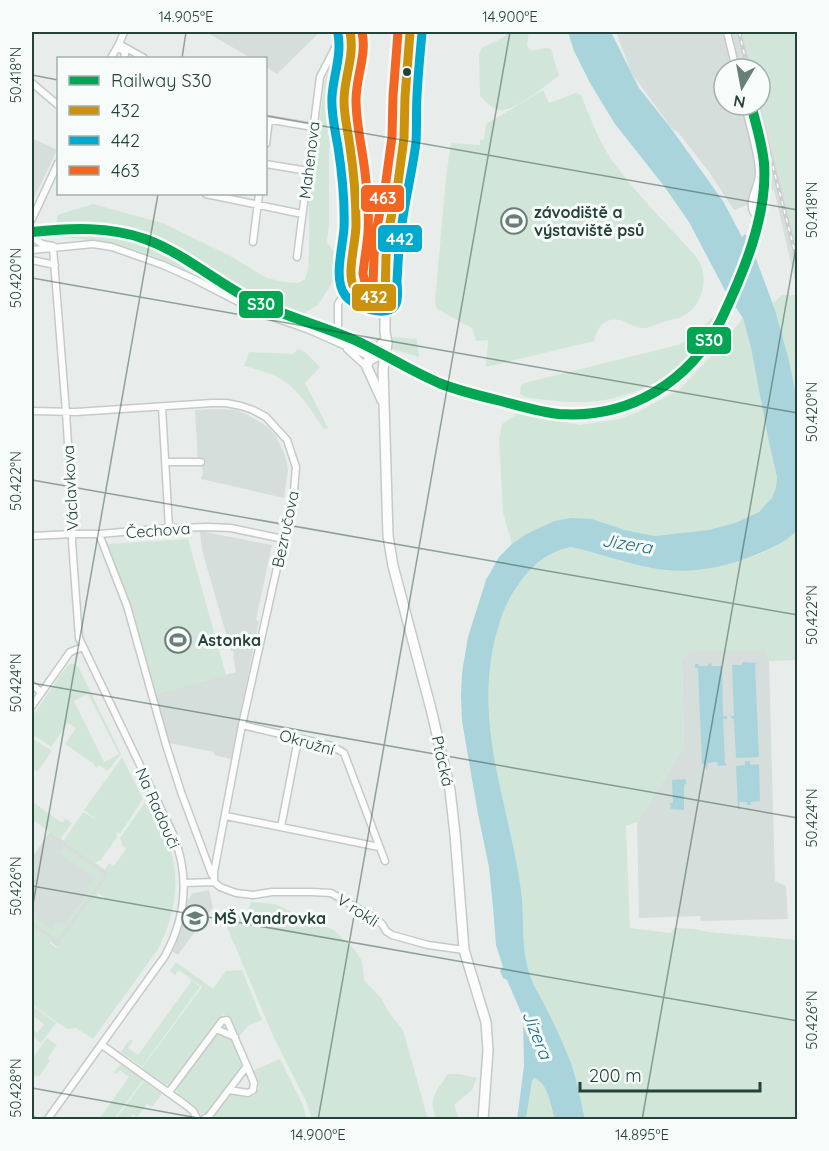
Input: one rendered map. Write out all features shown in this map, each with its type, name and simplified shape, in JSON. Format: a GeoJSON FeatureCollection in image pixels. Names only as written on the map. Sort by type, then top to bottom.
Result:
{"type":"FeatureCollection","features":[{"type":"Feature","properties":{"kind":"street"},"geometry":{"type":"LineString","coordinates":[[112,57],[124,32]]}},
{"type":"Feature","properties":{"kind":"street","name":"Mahenova"},"geometry":{"type":"LineString","coordinates":[[297,257],[320,77],[343,32]]}},
{"type":"Feature","properties":{"kind":"street"},"geometry":{"type":"LineString","coordinates":[[350,32],[352,51],[344,96],[355,195],[356,226],[351,282],[361,295],[385,299]]}},
{"type":"Feature","properties":{"kind":"street","name":"Ptácká"},"geometry":{"type":"LineString","coordinates":[[410,32],[403,150],[386,256],[385,332],[387,343],[383,369],[387,507],[390,547],[396,581],[450,790],[464,950],[486,1022],[488,1050],[483,1119]]}},
{"type":"Feature","properties":{"kind":"street"},"geometry":{"type":"LineString","coordinates":[[727,32],[733,57]]}},
{"type":"Feature","properties":{"kind":"street"},"geometry":{"type":"LineString","coordinates":[[118,46],[125,54],[124,57]]}},
{"type":"Feature","properties":{"kind":"street"},"geometry":{"type":"LineString","coordinates":[[118,46],[142,57]]}},
{"type":"Feature","properties":{"kind":"street"},"geometry":{"type":"LineString","coordinates":[[32,83],[57,104]]}},
{"type":"Feature","properties":{"kind":"street"},"geometry":{"type":"LineString","coordinates":[[748,117],[759,164],[758,180],[751,206],[753,214],[759,219]]}},
{"type":"Feature","properties":{"kind":"street"},"geometry":{"type":"LineString","coordinates":[[267,120],[313,127]]}},
{"type":"Feature","properties":{"kind":"street"},"geometry":{"type":"LineString","coordinates":[[267,164],[308,171]]}},
{"type":"Feature","properties":{"kind":"street"},"geometry":{"type":"LineString","coordinates":[[32,217],[57,165]]}},
{"type":"Feature","properties":{"kind":"street"},"geometry":{"type":"LineString","coordinates":[[214,195],[302,214]]}},
{"type":"Feature","properties":{"kind":"street"},"geometry":{"type":"LineString","coordinates":[[253,242],[259,195]]}},
{"type":"Feature","properties":{"kind":"street"},"geometry":{"type":"LineString","coordinates":[[32,238],[42,244],[62,247]]}},
{"type":"Feature","properties":{"kind":"street"},"geometry":{"type":"LineString","coordinates":[[32,238],[37,248],[44,249]]}},
{"type":"Feature","properties":{"kind":"street"},"geometry":{"type":"LineString","coordinates":[[32,250],[93,244],[112,247],[136,255],[194,279],[258,312],[307,329],[374,358],[380,361],[383,369],[379,375],[370,371],[361,360],[342,345]]}},
{"type":"Feature","properties":{"kind":"street","name":"Václavkova"},"geometry":{"type":"LineString","coordinates":[[54,248],[66,412],[77,628],[82,646]]}},
{"type":"Feature","properties":{"kind":"street"},"geometry":{"type":"LineString","coordinates":[[32,260],[54,266]]}},
{"type":"Feature","properties":{"kind":"street"},"geometry":{"type":"LineString","coordinates":[[338,326],[338,304],[351,282]]}},
{"type":"Feature","properties":{"kind":"street","name":"Ptácká"},"geometry":{"type":"LineString","coordinates":[[374,358],[380,352],[385,332]]}},
{"type":"Feature","properties":{"kind":"street"},"geometry":{"type":"LineString","coordinates":[[370,371],[368,361],[374,358]]}},
{"type":"Feature","properties":{"kind":"street","name":"Ptácká"},"geometry":{"type":"LineString","coordinates":[[370,371],[385,405]]}},
{"type":"Feature","properties":{"kind":"street","name":"Bezručova"},"geometry":{"type":"LineString","coordinates":[[32,411],[76,412],[212,403],[234,404],[267,417],[287,440],[296,467],[294,491],[242,725],[214,882]]}},
{"type":"Feature","properties":{"kind":"street"},"geometry":{"type":"LineString","coordinates":[[162,407],[169,528]]}},
{"type":"Feature","properties":{"kind":"street"},"geometry":{"type":"LineString","coordinates":[[165,462],[201,462]]}},
{"type":"Feature","properties":{"kind":"street","name":"Čechova"},"geometry":{"type":"LineString","coordinates":[[32,536],[99,534],[169,528],[231,528],[283,539]]}},
{"type":"Feature","properties":{"kind":"street"},"geometry":{"type":"LineString","coordinates":[[99,534],[127,606],[178,783],[214,882],[184,883]]}},
{"type":"Feature","properties":{"kind":"street"},"geometry":{"type":"LineString","coordinates":[[32,706],[70,652],[82,646]]}},
{"type":"Feature","properties":{"kind":"street","name":"Na Radouči"},"geometry":{"type":"LineString","coordinates":[[48,1119],[154,972],[172,943],[182,914],[184,894],[179,853],[173,834],[82,646]]}},
{"type":"Feature","properties":{"kind":"street"},"geometry":{"type":"LineString","coordinates":[[32,685],[41,692]]}},
{"type":"Feature","properties":{"kind":"street","name":"Okružní"},"geometry":{"type":"LineString","coordinates":[[242,725],[332,746],[344,753],[385,861]]}},
{"type":"Feature","properties":{"kind":"street"},"geometry":{"type":"LineString","coordinates":[[281,827],[298,739]]}},
{"type":"Feature","properties":{"kind":"street"},"geometry":{"type":"LineString","coordinates":[[226,816],[379,848]]}},
{"type":"Feature","properties":{"kind":"street","name":"V rokli"},"geometry":{"type":"LineString","coordinates":[[214,882],[237,893],[253,895],[272,892],[331,893],[371,916],[392,935],[428,945],[464,950]]}},
{"type":"Feature","properties":{"kind":"street"},"geometry":{"type":"LineString","coordinates":[[169,1092],[222,1021],[227,1020],[254,1083],[253,1090],[248,1093],[229,1090]]}},
{"type":"Feature","properties":{"kind":"street"},"geometry":{"type":"LineString","coordinates":[[216,1029],[235,1037]]}},
{"type":"Feature","properties":{"kind":"street"},"geometry":{"type":"LineString","coordinates":[[102,1045],[169,1092],[193,1111],[198,1119]]}},
{"type":"Feature","properties":{"kind":"street"},"geometry":{"type":"LineString","coordinates":[[202,1119],[209,1116],[247,1066]]}},
{"type":"Feature","properties":{"kind":"shaded area"},"geometry":{"type":"Polygon","coordinates":[[[206,32],[320,32],[277,74],[267,68],[267,57],[249,57],[206,32]]]}},
{"type":"Feature","properties":{"kind":"shaded area"},"geometry":{"type":"Polygon","coordinates":[[[616,32],[723,32],[730,57],[712,57],[712,117],[745,117],[754,150],[757,174],[754,191],[747,205],[734,210],[709,172],[677,131],[673,130],[632,74],[616,32]]]}},
{"type":"Feature","properties":{"kind":"shaded area"},"geometry":{"type":"Polygon","coordinates":[[[728,32],[744,32],[749,57],[734,57],[728,32]]]}},
{"type":"Feature","properties":{"kind":"shaded area"},"geometry":{"type":"Polygon","coordinates":[[[748,117],[765,117],[797,244],[797,289],[774,190],[768,189],[763,220],[748,266],[726,322],[709,351],[687,375],[661,395],[627,411],[590,418],[568,419],[547,416],[457,394],[438,387],[357,346],[242,301],[171,256],[146,245],[123,237],[98,234],[69,233],[40,236],[39,227],[69,224],[98,225],[135,232],[175,248],[263,301],[361,338],[441,379],[548,408],[589,409],[625,402],[641,395],[670,378],[701,346],[718,318],[740,263],[758,202],[760,174],[748,117]]]}},
{"type":"Feature","properties":{"kind":"shaded area"},"geometry":{"type":"Polygon","coordinates":[[[32,138],[57,150],[32,203],[32,138]]]}},
{"type":"Feature","properties":{"kind":"shaded area"},"geometry":{"type":"Polygon","coordinates":[[[195,410],[237,410],[268,427],[276,436],[286,458],[288,470],[284,498],[201,479],[203,474],[202,467],[198,465],[195,410]]]}},
{"type":"Feature","properties":{"kind":"shaded area"},"geometry":{"type":"Polygon","coordinates":[[[200,532],[272,545],[231,759],[214,755],[214,752],[169,743],[155,694],[236,672],[233,651],[231,651],[202,550],[200,532]]]}},
{"type":"Feature","properties":{"kind":"shaded area"},"geometry":{"type":"Polygon","coordinates":[[[690,651],[766,651],[769,661],[775,881],[786,886],[788,919],[701,921],[700,916],[639,918],[637,822],[684,747],[682,659],[690,651]]]}},
{"type":"Feature","properties":{"kind":"shaded area"},"geometry":{"type":"Polygon","coordinates":[[[50,831],[111,874],[59,948],[32,928],[32,858],[50,831]]]}},
{"type":"Feature","properties":{"kind":"shaded area","name":"MŠ Vandrovka"},"geometry":{"type":"Polygon","coordinates":[[[209,890],[213,907],[178,955],[172,951],[183,923],[187,901],[193,893],[209,890]]]}},
{"type":"Feature","properties":{"kind":"green space"},"geometry":{"type":"Polygon","coordinates":[[[508,32],[529,32],[527,46],[532,51],[551,49],[559,76],[518,104],[502,110],[493,108],[480,96],[479,55],[482,48],[508,32]]]}},
{"type":"Feature","properties":{"kind":"green space"},"geometry":{"type":"Polygon","coordinates":[[[744,32],[796,32],[798,40],[797,244],[765,117],[772,117],[772,57],[749,57],[744,32]]]}},
{"type":"Feature","properties":{"kind":"green space"},"geometry":{"type":"Polygon","coordinates":[[[334,60],[343,65],[338,109],[331,129],[327,242],[335,253],[338,274],[318,305],[301,315],[273,305],[237,287],[176,248],[133,231],[88,224],[57,225],[57,217],[60,214],[93,204],[163,223],[232,257],[267,278],[298,283],[305,279],[309,251],[309,201],[325,79],[334,60]]]}},
{"type":"Feature","properties":{"kind":"green space","name":"závodiště a výstaviště psů"},"geometry":{"type":"Polygon","coordinates":[[[543,90],[549,103],[576,93],[581,95],[598,136],[620,172],[701,264],[702,291],[693,308],[677,318],[644,328],[618,320],[610,320],[599,328],[594,341],[486,367],[488,340],[476,341],[472,328],[437,309],[435,302],[451,143],[480,145],[480,140],[484,139],[486,124],[543,90]]]}},
{"type":"Feature","properties":{"kind":"green space"},"geometry":{"type":"Polygon","coordinates":[[[69,233],[109,236],[143,244],[208,279],[148,254],[113,243],[48,235],[69,233]]]}},
{"type":"Feature","properties":{"kind":"green space"},"geometry":{"type":"Polygon","coordinates":[[[782,295],[797,295],[797,407],[789,360],[773,303],[782,295]]]}},
{"type":"Feature","properties":{"kind":"green space"},"geometry":{"type":"Polygon","coordinates":[[[712,318],[715,320],[684,361],[662,379],[641,389],[606,400],[584,402],[547,400],[525,397],[520,394],[524,383],[678,345],[689,339],[712,318]]]}},
{"type":"Feature","properties":{"kind":"green space"},"geometry":{"type":"Polygon","coordinates":[[[743,318],[777,477],[776,487],[767,505],[759,512],[735,523],[708,530],[655,536],[625,530],[592,519],[554,521],[526,534],[512,544],[503,512],[499,439],[502,424],[517,414],[580,425],[619,419],[640,411],[680,389],[743,318]]]}},
{"type":"Feature","properties":{"kind":"green space"},"geometry":{"type":"Polygon","coordinates":[[[392,337],[417,339],[419,357],[392,349],[392,337]]]}},
{"type":"Feature","properties":{"kind":"green space"},"geometry":{"type":"Polygon","coordinates":[[[298,349],[304,351],[320,367],[305,383],[328,428],[324,429],[303,400],[284,381],[244,366],[249,352],[293,354],[298,349]]]}},
{"type":"Feature","properties":{"kind":"green space"},"geometry":{"type":"Polygon","coordinates":[[[797,529],[797,660],[769,661],[765,651],[690,651],[682,659],[684,747],[637,822],[626,826],[630,928],[671,933],[674,928],[694,929],[797,940],[797,1119],[585,1119],[572,1065],[533,983],[526,958],[521,890],[495,763],[491,732],[490,668],[502,615],[513,591],[528,571],[547,556],[562,549],[571,547],[652,568],[687,570],[729,564],[750,558],[769,550],[797,529]]]}},
{"type":"Feature","properties":{"kind":"green space","name":"Astonka"},"geometry":{"type":"Polygon","coordinates":[[[188,539],[226,675],[155,694],[131,606],[107,544],[188,539]]]}},
{"type":"Feature","properties":{"kind":"green space"},"geometry":{"type":"Polygon","coordinates":[[[69,664],[75,664],[79,668],[121,754],[108,771],[99,765],[97,768],[65,744],[76,728],[68,723],[51,747],[32,734],[32,717],[69,664]],[[88,694],[74,701],[104,762],[119,754],[88,694]]]}},
{"type":"Feature","properties":{"kind":"green space"},"geometry":{"type":"Polygon","coordinates":[[[35,740],[52,751],[37,772],[32,768],[32,744],[35,740]]]}},
{"type":"Feature","properties":{"kind":"green space"},"geometry":{"type":"Polygon","coordinates":[[[122,757],[143,799],[120,834],[116,832],[117,837],[101,860],[94,863],[64,840],[83,812],[95,819],[84,810],[122,757]]]}},
{"type":"Feature","properties":{"kind":"green space"},"geometry":{"type":"Polygon","coordinates":[[[32,801],[59,821],[63,822],[65,818],[72,823],[61,838],[59,839],[32,819],[32,801]]]}},
{"type":"Feature","properties":{"kind":"green space"},"geometry":{"type":"Polygon","coordinates":[[[145,802],[166,837],[175,870],[172,911],[163,938],[157,951],[93,1039],[76,1028],[67,1029],[34,1006],[56,1023],[41,1043],[32,1036],[32,1029],[37,1033],[44,1024],[32,1015],[32,925],[52,940],[50,943],[56,948],[95,894],[103,899],[104,897],[96,892],[109,874],[105,869],[109,863],[114,866],[126,849],[120,838],[145,802]]]}},
{"type":"Feature","properties":{"kind":"green space"},"geometry":{"type":"Polygon","coordinates":[[[64,846],[103,875],[57,939],[32,922],[32,916],[52,930],[58,921],[65,925],[90,890],[87,888],[95,878],[59,853],[64,846]]]}},
{"type":"Feature","properties":{"kind":"green space"},"geometry":{"type":"Polygon","coordinates":[[[251,902],[275,904],[334,930],[355,950],[362,961],[364,980],[381,998],[403,1030],[428,1119],[312,1119],[306,1101],[274,1038],[224,920],[248,912],[251,902]]]}},
{"type":"Feature","properties":{"kind":"green space"},"geometry":{"type":"Polygon","coordinates":[[[176,962],[213,989],[226,971],[242,970],[262,1020],[248,1026],[238,1038],[229,1016],[223,1015],[174,1082],[169,1085],[142,1068],[202,987],[179,970],[175,975],[170,971],[176,962]]]}},
{"type":"Feature","properties":{"kind":"green space"},"geometry":{"type":"Polygon","coordinates":[[[192,980],[200,987],[142,1067],[121,1052],[130,1039],[133,1041],[128,1048],[138,1055],[192,980]]]}},
{"type":"Feature","properties":{"kind":"green space"},"geometry":{"type":"Polygon","coordinates":[[[217,1033],[229,1037],[234,1042],[241,1058],[241,1069],[210,1112],[201,1114],[178,1094],[176,1088],[217,1033]]]}},
{"type":"Feature","properties":{"kind":"green space"},"geometry":{"type":"Polygon","coordinates":[[[47,1038],[57,1045],[39,1077],[36,1075],[32,1081],[32,1059],[47,1038]]]}},
{"type":"Feature","properties":{"kind":"green space"},"geometry":{"type":"Polygon","coordinates":[[[280,1059],[302,1103],[307,1119],[210,1120],[230,1094],[254,1096],[259,1088],[252,1071],[280,1059]]]}},
{"type":"Feature","properties":{"kind":"green space"},"geometry":{"type":"Polygon","coordinates":[[[121,1064],[143,1080],[114,1119],[110,1117],[99,1119],[129,1077],[120,1070],[116,1074],[114,1072],[121,1064]]]}},
{"type":"Feature","properties":{"kind":"green space"},"geometry":{"type":"Polygon","coordinates":[[[448,1074],[477,1078],[472,1090],[454,1105],[461,1119],[436,1119],[433,1105],[434,1095],[448,1074]]]}},
{"type":"Feature","properties":{"kind":"green space"},"geometry":{"type":"Polygon","coordinates":[[[534,1078],[546,1090],[555,1119],[526,1120],[534,1078]]]}},
{"type":"Feature","properties":{"kind":"green space"},"geometry":{"type":"Polygon","coordinates":[[[144,1081],[162,1094],[152,1107],[147,1104],[137,1117],[133,1114],[129,1119],[116,1119],[144,1081]]]}},
{"type":"Feature","properties":{"kind":"water","name":"Jizera"},"geometry":{"type":"Polygon","coordinates":[[[568,32],[611,32],[639,88],[723,201],[742,237],[745,234],[749,240],[775,310],[789,360],[798,407],[798,529],[772,548],[730,564],[704,569],[665,570],[571,547],[562,549],[547,556],[529,571],[507,603],[496,635],[490,668],[489,701],[495,764],[516,858],[528,969],[569,1058],[585,1119],[555,1119],[546,1090],[534,1078],[526,1119],[517,1120],[524,1066],[523,1017],[507,980],[503,978],[500,971],[503,967],[496,945],[489,867],[462,721],[462,673],[468,637],[486,580],[499,557],[512,544],[526,534],[554,521],[571,518],[592,519],[625,530],[655,536],[708,530],[735,523],[759,512],[772,498],[777,477],[743,318],[728,296],[689,222],[615,124],[590,83],[574,51],[568,32]]]}},
{"type":"Feature","properties":{"kind":"water"},"geometry":{"type":"Polygon","coordinates":[[[742,662],[758,663],[755,664],[759,757],[736,758],[734,719],[731,718],[734,716],[732,665],[742,665],[742,662]]]}},
{"type":"Feature","properties":{"kind":"water"},"geometry":{"type":"Polygon","coordinates":[[[711,663],[712,666],[722,666],[723,716],[727,716],[727,719],[723,719],[725,763],[727,765],[718,766],[717,762],[708,763],[706,769],[705,764],[702,764],[698,668],[695,668],[695,664],[708,666],[711,663]]]}},
{"type":"Feature","properties":{"kind":"water"},"geometry":{"type":"Polygon","coordinates":[[[745,761],[750,761],[750,765],[759,764],[760,801],[751,802],[751,805],[747,805],[747,802],[739,802],[740,809],[738,809],[736,766],[745,765],[745,761]]]}},
{"type":"Feature","properties":{"kind":"water"},"geometry":{"type":"Polygon","coordinates":[[[686,779],[684,810],[671,809],[672,780],[686,779]]]}},
{"type":"Feature","properties":{"kind":"railway"},"geometry":{"type":"LineString","coordinates":[[739,32],[745,57]]}},
{"type":"Feature","properties":{"kind":"railway"},"geometry":{"type":"LineString","coordinates":[[760,117],[798,264]]}},
{"type":"Feature","properties":{"kind":"rail line","name":"S30"},"geometry":{"type":"LineString","coordinates":[[32,232],[89,229],[118,232],[145,239],[171,251],[258,303],[359,342],[439,383],[530,409],[559,414],[585,414],[633,403],[655,392],[692,362],[708,342],[721,320],[745,264],[762,203],[764,163],[754,117]]}},
{"type":"Feature","properties":{"kind":"transit line","name":"432"},"geometry":{"type":"LineString","coordinates":[[350,32],[351,50],[344,101],[356,206],[351,279],[355,289],[359,292],[385,299],[389,228],[404,138],[410,32]]}},
{"type":"Feature","properties":{"kind":"transit line","name":"463"},"geometry":{"type":"LineString","coordinates":[[362,32],[363,49],[356,100],[368,208],[368,233],[363,274],[365,282],[373,285],[377,227],[392,137],[398,32]]}},
{"type":"Feature","properties":{"kind":"transit line","name":"442"},"geometry":{"type":"LineString","coordinates":[[338,34],[339,50],[332,103],[343,187],[344,228],[339,272],[341,288],[349,299],[362,307],[386,311],[392,309],[397,298],[401,228],[416,142],[417,88],[422,33]]}},
{"type":"Feature","properties":{"kind":"place","name":"závodiště a výstaviště psů"},"geometry":{"type":"Point","coordinates":[514,221]}},
{"type":"Feature","properties":{"kind":"place","name":"Astonka"},"geometry":{"type":"Point","coordinates":[178,640]}},
{"type":"Feature","properties":{"kind":"place","name":"MŠ Vandrovka"},"geometry":{"type":"Point","coordinates":[195,918]}}]}
